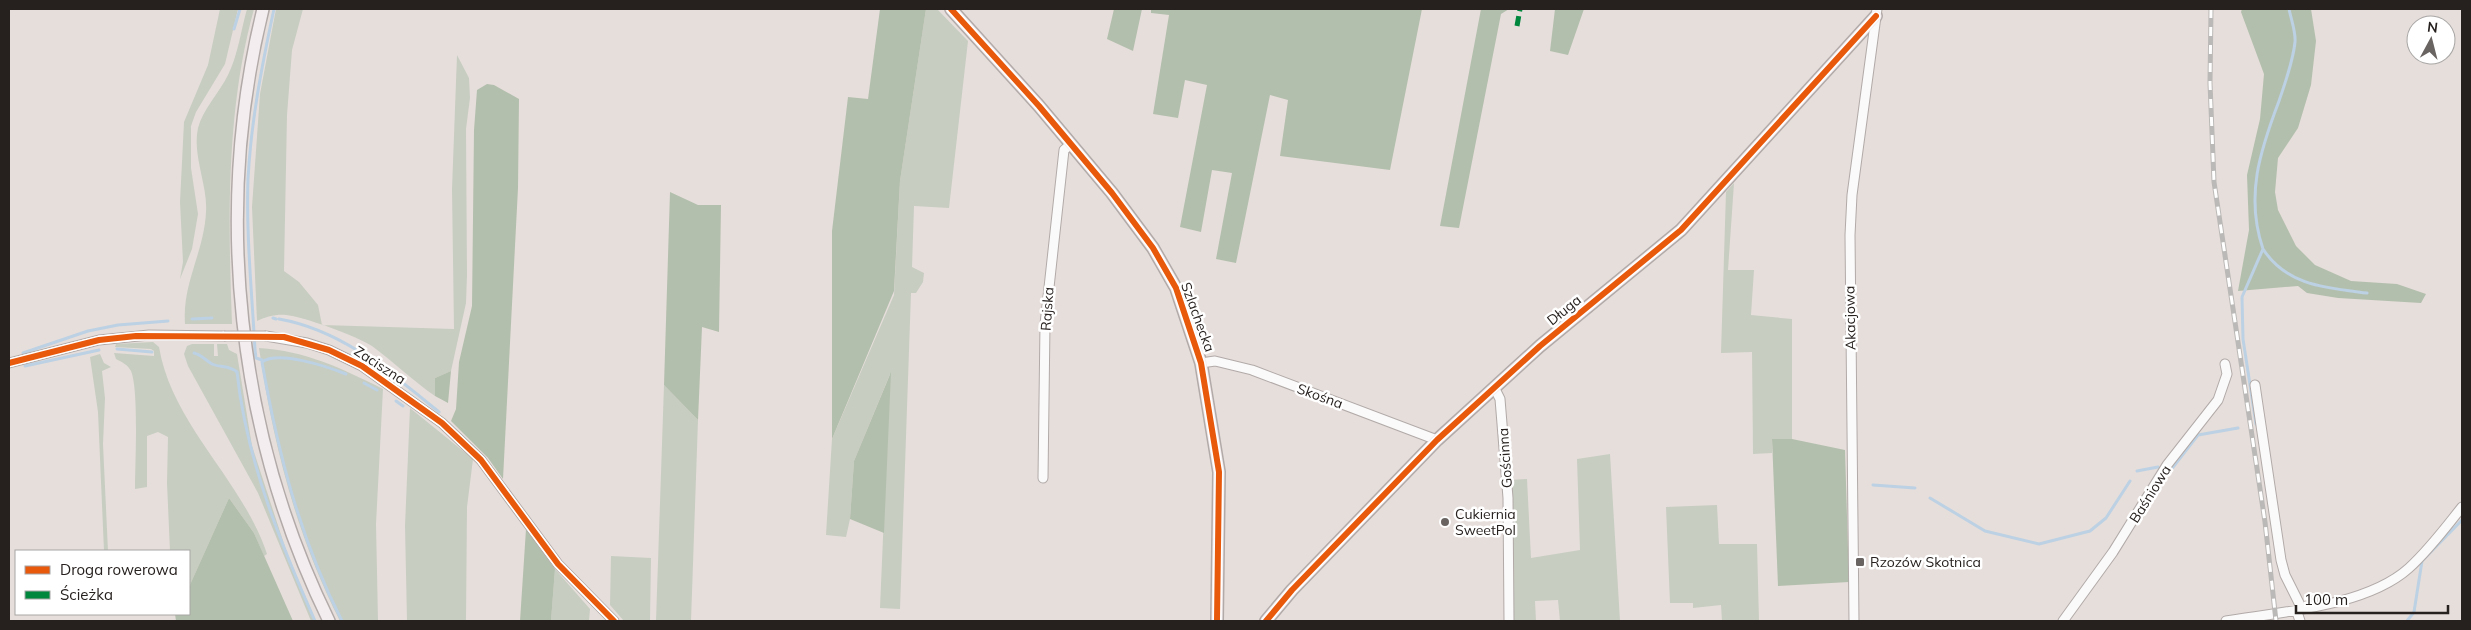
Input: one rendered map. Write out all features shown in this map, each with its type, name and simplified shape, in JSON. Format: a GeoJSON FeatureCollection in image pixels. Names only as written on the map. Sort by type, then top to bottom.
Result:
{"type":"FeatureCollection","features":[{"type":"Feature","properties":{"kind":"street"},"geometry":{"type":"LineString","coordinates":[[263,9],[251,68],[239,167],[238,262],[242,317],[256,407],[276,487],[303,565],[329,621]]}},
{"type":"Feature","properties":{"kind":"street","name":"Szlachecka"},"geometry":{"type":"LineString","coordinates":[[951,9],[1071,144],[1153,248],[1176,288],[1202,364],[1219,472],[1217,621]]}},
{"type":"Feature","properties":{"kind":"street","name":"Długa"},"geometry":{"type":"LineString","coordinates":[[1266,621],[1292,590],[1437,440],[1540,346],[1681,230],[1876,12]]}},
{"type":"Feature","properties":{"kind":"street","name":"Akacjowa"},"geometry":{"type":"LineString","coordinates":[[1854,621],[1850,235],[1852,195],[1876,12]]}},
{"type":"Feature","properties":{"kind":"street","name":"Rajska"},"geometry":{"type":"LineString","coordinates":[[1042,478],[1043,388],[1047,301],[1064,150],[1071,144]]}},
{"type":"Feature","properties":{"kind":"street","name":"Zaciszna"},"geometry":{"type":"LineString","coordinates":[[9,363],[98,340],[149,335],[266,336],[306,342],[329,350],[362,366],[442,423],[481,460],[558,564],[614,621]]}},
{"type":"Feature","properties":{"kind":"street","name":"Skośna"},"geometry":{"type":"LineString","coordinates":[[1202,364],[1215,361],[1252,370],[1437,440]]}},
{"type":"Feature","properties":{"kind":"street","name":"Baśniowa"},"geometry":{"type":"LineString","coordinates":[[2063,621],[2113,552],[2167,465],[2218,400],[2226,380],[2225,364]]}},
{"type":"Feature","properties":{"kind":"street"},"geometry":{"type":"LineString","coordinates":[[2255,385],[2281,560],[2299,611],[2300,621]]}},
{"type":"Feature","properties":{"kind":"street","name":"Gościnna"},"geometry":{"type":"LineString","coordinates":[[1494,387],[1500,400],[1508,498],[1508,621]]}},
{"type":"Feature","properties":{"kind":"street"},"geometry":{"type":"LineString","coordinates":[[2226,621],[2299,611],[2369,591],[2408,568],[2462,507]]}},
{"type":"Feature","properties":{"kind":"shaded area"},"geometry":{"type":"Polygon","coordinates":[[[220,9],[238,9],[225,64],[196,112],[191,126],[191,168],[198,214],[192,249],[180,279],[183,262],[180,202],[184,122],[208,65],[220,9]]]}},
{"type":"Feature","properties":{"kind":"shaded area"},"geometry":{"type":"Polygon","coordinates":[[[247,9],[254,9],[238,86],[231,165],[230,245],[232,324],[185,324],[187,295],[201,241],[206,212],[205,191],[198,160],[198,128],[200,121],[231,67],[237,51],[247,9]]]}},
{"type":"Feature","properties":{"kind":"shaded area"},"geometry":{"type":"Polygon","coordinates":[[[276,9],[303,9],[292,50],[287,115],[284,271],[299,282],[318,305],[322,325],[286,315],[271,316],[257,321],[252,207],[260,94],[276,9]]]}},
{"type":"Feature","properties":{"kind":"shaded area"},"geometry":{"type":"Polygon","coordinates":[[[926,9],[937,9],[968,41],[949,208],[914,206],[912,267],[924,273],[923,282],[916,293],[911,293],[900,609],[880,608],[890,374],[854,461],[850,519],[846,537],[826,535],[832,439],[894,295],[900,181],[926,9]]]}},
{"type":"Feature","properties":{"kind":"shaded area"},"geometry":{"type":"Polygon","coordinates":[[[457,55],[469,78],[470,98],[466,129],[467,275],[466,303],[451,371],[435,378],[435,396],[372,346],[323,325],[454,329],[452,189],[457,55]]]}},
{"type":"Feature","properties":{"kind":"shaded area"},"geometry":{"type":"Polygon","coordinates":[[[1734,183],[1728,270],[1754,270],[1751,315],[1792,319],[1792,439],[1772,439],[1772,453],[1753,454],[1752,352],[1721,353],[1726,192],[1734,183]]]}},
{"type":"Feature","properties":{"kind":"shaded area"},"geometry":{"type":"Polygon","coordinates":[[[153,342],[159,347],[166,375],[178,402],[192,427],[241,501],[256,527],[267,554],[264,556],[254,533],[229,498],[190,585],[190,550],[170,550],[167,483],[168,437],[158,432],[147,436],[147,487],[135,489],[136,410],[133,381],[130,369],[116,359],[114,353],[154,356],[154,351],[151,349],[115,347],[116,344],[153,342]]]}},
{"type":"Feature","properties":{"kind":"shaded area"},"geometry":{"type":"Polygon","coordinates":[[[192,344],[214,344],[214,356],[218,356],[217,344],[227,344],[229,350],[237,354],[252,446],[288,556],[316,621],[311,621],[258,493],[188,366],[184,354],[187,346],[192,344]]]}},
{"type":"Feature","properties":{"kind":"shaded area"},"geometry":{"type":"Polygon","coordinates":[[[259,348],[308,357],[353,374],[383,389],[376,524],[378,621],[340,621],[324,588],[288,488],[271,419],[259,348]]]}},
{"type":"Feature","properties":{"kind":"shaded area"},"geometry":{"type":"Polygon","coordinates":[[[100,354],[104,363],[111,367],[102,371],[105,398],[103,444],[108,550],[104,550],[98,412],[90,357],[100,354]]]}},
{"type":"Feature","properties":{"kind":"shaded area"},"geometry":{"type":"Polygon","coordinates":[[[664,385],[698,420],[691,621],[656,621],[664,385]]]}},
{"type":"Feature","properties":{"kind":"shaded area"},"geometry":{"type":"Polygon","coordinates":[[[410,408],[473,459],[467,507],[466,621],[407,621],[405,526],[410,408]]]}},
{"type":"Feature","properties":{"kind":"shaded area"},"geometry":{"type":"Polygon","coordinates":[[[1610,454],[1620,621],[1560,621],[1558,600],[1535,601],[1536,621],[1513,621],[1509,480],[1527,479],[1531,558],[1580,550],[1577,459],[1610,454]]]}},
{"type":"Feature","properties":{"kind":"shaded area"},"geometry":{"type":"Polygon","coordinates":[[[1717,505],[1719,544],[1757,544],[1759,621],[1722,621],[1721,605],[1693,608],[1693,603],[1670,603],[1666,507],[1717,505]]]}},
{"type":"Feature","properties":{"kind":"shaded area"},"geometry":{"type":"Polygon","coordinates":[[[611,556],[651,558],[650,621],[624,621],[610,605],[611,556]]]}},
{"type":"Feature","properties":{"kind":"shaded area"},"geometry":{"type":"Polygon","coordinates":[[[555,569],[590,609],[589,621],[551,621],[555,569]]]}},
{"type":"Feature","properties":{"kind":"green space"},"geometry":{"type":"Polygon","coordinates":[[[880,9],[926,9],[900,181],[894,291],[832,439],[832,231],[848,97],[868,99],[880,9]]]}},
{"type":"Feature","properties":{"kind":"green space"},"geometry":{"type":"Polygon","coordinates":[[[1114,9],[1142,9],[1133,51],[1107,39],[1114,9]]]}},
{"type":"Feature","properties":{"kind":"green space"},"geometry":{"type":"Polygon","coordinates":[[[1151,9],[1422,9],[1390,170],[1280,156],[1288,100],[1270,95],[1236,263],[1216,259],[1232,173],[1212,170],[1201,232],[1180,227],[1207,85],[1185,80],[1178,118],[1153,114],[1169,15],[1151,13],[1151,9]]]}},
{"type":"Feature","properties":{"kind":"green space"},"geometry":{"type":"Polygon","coordinates":[[[1481,9],[1509,9],[1501,14],[1459,228],[1440,226],[1481,9]]]}},
{"type":"Feature","properties":{"kind":"green space"},"geometry":{"type":"Polygon","coordinates":[[[1555,9],[1584,9],[1568,55],[1550,51],[1555,9]]]}},
{"type":"Feature","properties":{"kind":"green space"},"geometry":{"type":"Polygon","coordinates":[[[2242,9],[2311,9],[2316,41],[2311,85],[2298,128],[2278,158],[2275,192],[2278,210],[2296,246],[2315,265],[2351,281],[2397,284],[2426,294],[2421,303],[2338,298],[2307,293],[2298,286],[2238,291],[2249,230],[2247,175],[2260,119],[2264,74],[2241,12],[2242,9]]]}},
{"type":"Feature","properties":{"kind":"green space"},"geometry":{"type":"Polygon","coordinates":[[[487,84],[494,85],[519,99],[518,188],[503,479],[488,458],[451,421],[456,409],[459,362],[472,306],[474,130],[477,90],[487,84]]]}},
{"type":"Feature","properties":{"kind":"green space"},"geometry":{"type":"Polygon","coordinates":[[[670,192],[698,205],[721,205],[719,332],[702,327],[698,420],[664,385],[670,192]]]}},
{"type":"Feature","properties":{"kind":"green space"},"geometry":{"type":"Polygon","coordinates":[[[451,371],[448,403],[435,396],[435,378],[451,371]]]}},
{"type":"Feature","properties":{"kind":"green space"},"geometry":{"type":"Polygon","coordinates":[[[891,372],[884,533],[850,519],[854,461],[891,372]]]}},
{"type":"Feature","properties":{"kind":"green space"},"geometry":{"type":"Polygon","coordinates":[[[1772,439],[1792,439],[1845,450],[1849,582],[1778,586],[1772,439]]]}},
{"type":"Feature","properties":{"kind":"green space"},"geometry":{"type":"Polygon","coordinates":[[[229,498],[254,533],[293,621],[176,621],[175,615],[190,615],[190,585],[229,498]]]}},
{"type":"Feature","properties":{"kind":"green space"},"geometry":{"type":"Polygon","coordinates":[[[526,529],[555,569],[551,621],[520,621],[526,529]]]}},
{"type":"Feature","properties":{"kind":"waterway"},"geometry":{"type":"LineString","coordinates":[[234,29],[240,9]]}},
{"type":"Feature","properties":{"kind":"waterway"},"geometry":{"type":"LineString","coordinates":[[262,360],[256,358],[255,350],[249,243],[248,179],[258,93],[274,9]]}},
{"type":"Feature","properties":{"kind":"waterway"},"geometry":{"type":"LineString","coordinates":[[2256,424],[2243,339],[2242,297],[2263,249],[2255,211],[2255,192],[2261,156],[2294,50],[2295,34],[2289,9]]}},
{"type":"Feature","properties":{"kind":"waterway"},"geometry":{"type":"LineString","coordinates":[[2263,249],[2284,271],[2296,278],[2323,287],[2367,293]]}},
{"type":"Feature","properties":{"kind":"waterway"},"geometry":{"type":"LineString","coordinates":[[192,319],[212,318]]}},
{"type":"Feature","properties":{"kind":"waterway"},"geometry":{"type":"LineString","coordinates":[[279,319],[302,325],[345,343],[384,368],[439,412]]}},
{"type":"Feature","properties":{"kind":"waterway"},"geometry":{"type":"LineString","coordinates":[[23,353],[88,331],[118,325],[168,321]]}},
{"type":"Feature","properties":{"kind":"waterway"},"geometry":{"type":"LineString","coordinates":[[117,349],[152,352]]}},
{"type":"Feature","properties":{"kind":"waterway"},"geometry":{"type":"LineString","coordinates":[[25,366],[99,350]]}},
{"type":"Feature","properties":{"kind":"waterway"},"geometry":{"type":"LineString","coordinates":[[194,353],[212,364],[231,368],[237,372],[248,436],[256,468],[277,530],[315,621]]}},
{"type":"Feature","properties":{"kind":"waterway"},"geometry":{"type":"LineString","coordinates":[[342,621],[314,559],[292,495],[275,429],[262,362],[270,359],[291,359],[316,364],[346,374]]}},
{"type":"Feature","properties":{"kind":"waterway"},"geometry":{"type":"LineString","coordinates":[[364,383],[377,390]]}},
{"type":"Feature","properties":{"kind":"waterway"},"geometry":{"type":"LineString","coordinates":[[396,401],[403,406]]}},
{"type":"Feature","properties":{"kind":"waterway"},"geometry":{"type":"LineString","coordinates":[[2170,471],[2198,435],[2238,428]]}},
{"type":"Feature","properties":{"kind":"waterway"},"geometry":{"type":"LineString","coordinates":[[2137,471],[2158,467]]}},
{"type":"Feature","properties":{"kind":"waterway"},"geometry":{"type":"LineString","coordinates":[[1930,498],[1985,531],[2039,544],[2090,531],[2106,518],[2130,481]]}},
{"type":"Feature","properties":{"kind":"waterway"},"geometry":{"type":"LineString","coordinates":[[1873,485],[1915,488]]}},
{"type":"Feature","properties":{"kind":"waterway"},"geometry":{"type":"LineString","coordinates":[[2407,621],[2414,612],[2422,561],[2462,520]]}},
{"type":"Feature","properties":{"kind":"railway"},"geometry":{"type":"LineString","coordinates":[[2211,9],[2210,83],[2214,182],[2265,522],[2276,621]]}},
{"type":"Feature","properties":{"kind":"marked path"},"geometry":{"type":"LineString","coordinates":[[1517,26],[1520,9]]}},
{"type":"Feature","properties":{"kind":"cycle path"},"geometry":{"type":"LineString","coordinates":[[951,9],[1039,106],[1112,193],[1153,248],[1176,288],[1201,363],[1219,472],[1217,621]]}},
{"type":"Feature","properties":{"kind":"cycle path"},"geometry":{"type":"LineString","coordinates":[[1266,621],[1292,590],[1437,440],[1540,346],[1681,230],[1876,16]]}},
{"type":"Feature","properties":{"kind":"cycle path"},"geometry":{"type":"LineString","coordinates":[[9,363],[99,340],[136,336],[284,337],[329,350],[362,366],[442,423],[481,460],[558,564],[614,621]]}},
{"type":"Feature","properties":{"kind":"place","name":"Cukiernia SweetPol"},"geometry":{"type":"Point","coordinates":[1445,522]}},
{"type":"Feature","properties":{"kind":"place","name":"Rzozów Skotnica"},"geometry":{"type":"Point","coordinates":[1860,562]}}]}
